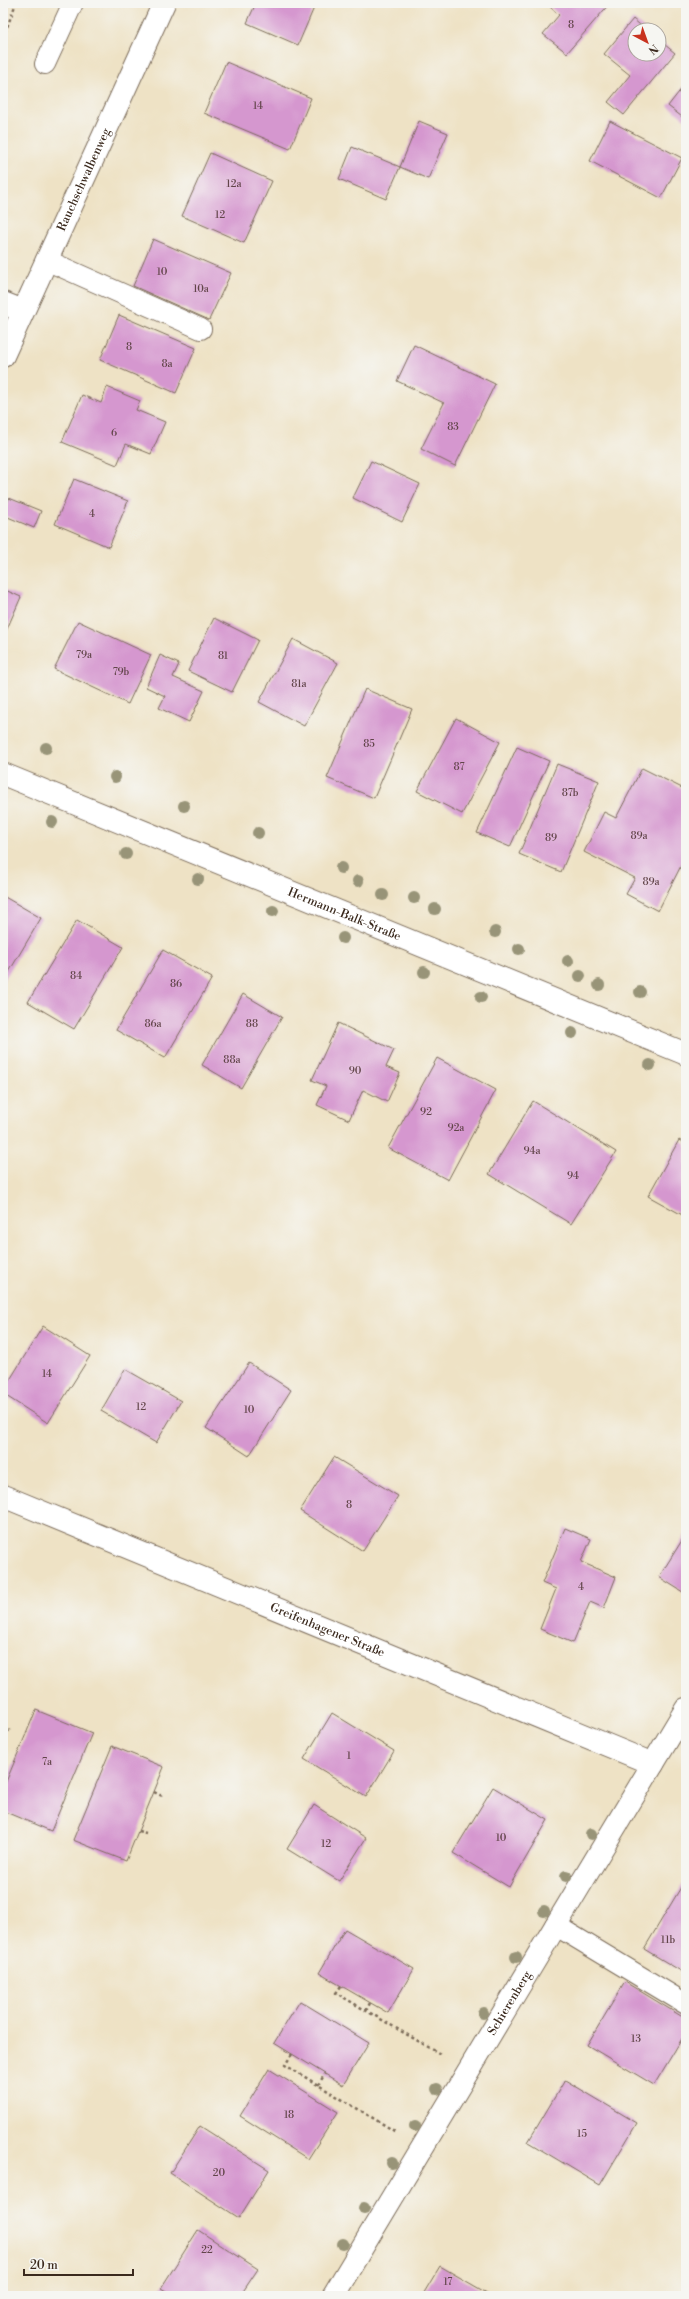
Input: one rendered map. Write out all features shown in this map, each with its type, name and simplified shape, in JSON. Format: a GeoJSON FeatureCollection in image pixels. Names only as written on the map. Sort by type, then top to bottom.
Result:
{"type":"FeatureCollection","features":[{"type":"Feature","properties":{"kind":"street","name":"Rauchschwalbenweg"},"geometry":{"type":"LineString","coordinates":[[3,356],[13,307],[46,260],[164,3]]}},
{"type":"Feature","properties":{"kind":"street","name":"Hermann-Balk-Straße"},"geometry":{"type":"LineString","coordinates":[[3,774],[686,1054]]}},
{"type":"Feature","properties":{"kind":"street","name":"Greifenhagener Straße"},"geometry":{"type":"LineString","coordinates":[[3,1496],[652,1764]]}},
{"type":"Feature","properties":{"kind":"street","name":"Schierenberg"},"geometry":{"type":"LineString","coordinates":[[333,2296],[686,1709]]}},
{"type":"Feature","properties":{"kind":"lane"},"geometry":{"type":"LineString","coordinates":[[45,64],[73,3]]}},
{"type":"Feature","properties":{"kind":"lane"},"geometry":{"type":"LineString","coordinates":[[46,260],[201,329]]}},
{"type":"Feature","properties":{"kind":"lane"},"geometry":{"type":"LineString","coordinates":[[555,1926],[686,2004]]}},
{"type":"Feature","properties":{"kind":"path"},"geometry":{"type":"LineString","coordinates":[[3,38],[16,3]]}},
{"type":"Feature","properties":{"kind":"path"},"geometry":{"type":"LineString","coordinates":[[3,1728],[10,1731]]}},
{"type":"Feature","properties":{"kind":"path"},"geometry":{"type":"LineString","coordinates":[[154,1792],[162,1796]]}},
{"type":"Feature","properties":{"kind":"path"},"geometry":{"type":"LineString","coordinates":[[138,1830],[146,1833]]}},
{"type":"Feature","properties":{"kind":"path"},"geometry":{"type":"LineString","coordinates":[[341,1986],[336,1993],[468,2071]]}},
{"type":"Feature","properties":{"kind":"path"},"geometry":{"type":"LineString","coordinates":[[366,2011],[370,2003]]}},
{"type":"Feature","properties":{"kind":"path"},"geometry":{"type":"LineString","coordinates":[[292,2054],[285,2065],[422,2148]]}},
{"type":"Feature","properties":{"kind":"path"},"geometry":{"type":"LineString","coordinates":[[318,2085],[325,2074]]}},
{"type":"Feature","properties":{"kind":"building"},"geometry":{"type":"Polygon","coordinates":[[[256,3],[316,3],[298,45],[247,23],[256,3]]]}},
{"type":"Feature","properties":{"kind":"building"},"geometry":{"type":"Polygon","coordinates":[[[552,3],[610,3],[567,53],[543,34],[559,15],[549,6],[552,3]]]}},
{"type":"Feature","properties":{"kind":"building"},"geometry":{"type":"Polygon","coordinates":[[[627,26],[627,62],[667,62],[667,46],[675,53],[624,115],[608,102],[630,75],[604,54],[627,26]]]}},
{"type":"Feature","properties":{"kind":"building"},"geometry":{"type":"Polygon","coordinates":[[[226,62],[311,98],[290,149],[204,113],[226,62]]]}},
{"type":"Feature","properties":{"kind":"building"},"geometry":{"type":"Polygon","coordinates":[[[686,83],[686,120],[668,106],[686,83]]]}},
{"type":"Feature","properties":{"kind":"building"},"geometry":{"type":"Polygon","coordinates":[[[419,121],[448,133],[428,179],[400,167],[419,121]]]}},
{"type":"Feature","properties":{"kind":"building"},"geometry":{"type":"Polygon","coordinates":[[[610,121],[682,158],[661,198],[590,161],[610,121]]]}},
{"type":"Feature","properties":{"kind":"building"},"geometry":{"type":"Polygon","coordinates":[[[352,147],[400,167],[386,199],[339,179],[352,147]]]}},
{"type":"Feature","properties":{"kind":"building"},"geometry":{"type":"Polygon","coordinates":[[[210,153],[272,181],[244,243],[182,216],[210,153]]]}},
{"type":"Feature","properties":{"kind":"building"},"geometry":{"type":"Polygon","coordinates":[[[153,239],[231,273],[209,320],[133,286],[153,239]]]}},
{"type":"Feature","properties":{"kind":"building"},"geometry":{"type":"Polygon","coordinates":[[[119,315],[196,348],[176,393],[100,360],[119,315]]]}},
{"type":"Feature","properties":{"kind":"building"},"geometry":{"type":"Polygon","coordinates":[[[414,345],[495,384],[455,466],[421,449],[444,403],[397,381],[414,345]]]}},
{"type":"Feature","properties":{"kind":"building"},"geometry":{"type":"Polygon","coordinates":[[[107,387],[140,401],[136,410],[165,422],[151,454],[126,444],[117,465],[62,442],[82,395],[101,403],[107,387]]]}},
{"type":"Feature","properties":{"kind":"building"},"geometry":{"type":"Polygon","coordinates":[[[371,461],[420,484],[402,522],[353,498],[371,461]]]}},
{"type":"Feature","properties":{"kind":"building"},"geometry":{"type":"Polygon","coordinates":[[[74,479],[128,501],[109,547],[55,524],[74,479]]]}},
{"type":"Feature","properties":{"kind":"building"},"geometry":{"type":"Polygon","coordinates":[[[9,498],[41,511],[34,528],[3,515],[9,498]]]}},
{"type":"Feature","properties":{"kind":"building"},"geometry":{"type":"Polygon","coordinates":[[[3,589],[21,597],[3,638],[3,589]]]}},
{"type":"Feature","properties":{"kind":"building"},"geometry":{"type":"Polygon","coordinates":[[[214,618],[258,640],[232,692],[188,671],[214,618]]]}},
{"type":"Feature","properties":{"kind":"building"},"geometry":{"type":"Polygon","coordinates":[[[78,621],[151,655],[128,704],[54,669],[78,621]]]}},
{"type":"Feature","properties":{"kind":"building"},"geometry":{"type":"Polygon","coordinates":[[[293,639],[338,663],[304,726],[259,702],[293,639]]]}},
{"type":"Feature","properties":{"kind":"building"},"geometry":{"type":"Polygon","coordinates":[[[160,655],[179,664],[173,677],[204,691],[189,722],[159,708],[165,696],[146,687],[160,655]]]}},
{"type":"Feature","properties":{"kind":"building"},"geometry":{"type":"Polygon","coordinates":[[[365,689],[412,709],[374,798],[327,778],[365,689]]]}},
{"type":"Feature","properties":{"kind":"building"},"geometry":{"type":"Polygon","coordinates":[[[456,718],[500,742],[462,814],[417,791],[456,718]]]}},
{"type":"Feature","properties":{"kind":"building"},"geometry":{"type":"Polygon","coordinates":[[[517,747],[549,761],[510,847],[477,833],[517,747]]]}},
{"type":"Feature","properties":{"kind":"building"},"geometry":{"type":"Polygon","coordinates":[[[557,764],[599,781],[561,872],[519,854],[557,764]]]}},
{"type":"Feature","properties":{"kind":"building"},"geometry":{"type":"Polygon","coordinates":[[[642,768],[686,790],[686,856],[658,911],[626,894],[635,878],[584,852],[604,812],[616,818],[642,768]]]}},
{"type":"Feature","properties":{"kind":"building"},"geometry":{"type":"Polygon","coordinates":[[[3,896],[41,918],[3,982],[3,896]]]}},
{"type":"Feature","properties":{"kind":"building"},"geometry":{"type":"Polygon","coordinates":[[[77,920],[123,947],[74,1029],[28,1002],[77,920]]]}},
{"type":"Feature","properties":{"kind":"building"},"geometry":{"type":"Polygon","coordinates":[[[163,950],[212,978],[165,1058],[116,1030],[163,950]]]}},
{"type":"Feature","properties":{"kind":"building"},"geometry":{"type":"Polygon","coordinates":[[[243,994],[282,1017],[241,1088],[202,1065],[243,994]]]}},
{"type":"Feature","properties":{"kind":"building"},"geometry":{"type":"Polygon","coordinates":[[[338,1023],[394,1050],[386,1067],[400,1073],[387,1102],[363,1090],[349,1120],[317,1105],[326,1086],[312,1080],[338,1023]]]}},
{"type":"Feature","properties":{"kind":"building"},"geometry":{"type":"Polygon","coordinates":[[[437,1058],[496,1090],[448,1180],[388,1148],[437,1058]]]}},
{"type":"Feature","properties":{"kind":"building"},"geometry":{"type":"Polygon","coordinates":[[[533,1101],[616,1152],[571,1224],[489,1174],[533,1101]]]}},
{"type":"Feature","properties":{"kind":"building"},"geometry":{"type":"Polygon","coordinates":[[[679,1140],[686,1144],[686,1217],[648,1196],[679,1140]]]}},
{"type":"Feature","properties":{"kind":"building"},"geometry":{"type":"Polygon","coordinates":[[[43,1326],[90,1356],[48,1423],[3,1394],[3,1391],[43,1326]]]}},
{"type":"Feature","properties":{"kind":"building"},"geometry":{"type":"Polygon","coordinates":[[[249,1363],[291,1390],[249,1456],[206,1428],[249,1363]]]}},
{"type":"Feature","properties":{"kind":"building"},"geometry":{"type":"Polygon","coordinates":[[[125,1369],[181,1401],[156,1443],[101,1411],[125,1369]]]}},
{"type":"Feature","properties":{"kind":"building"},"geometry":{"type":"Polygon","coordinates":[[[334,1457],[398,1496],[363,1551],[300,1511],[334,1457]]]}},
{"type":"Feature","properties":{"kind":"building"},"geometry":{"type":"Polygon","coordinates":[[[565,1528],[591,1539],[581,1562],[616,1577],[604,1608],[590,1602],[573,1643],[540,1629],[556,1589],[542,1583],[565,1528]]]}},
{"type":"Feature","properties":{"kind":"building"},"geometry":{"type":"Polygon","coordinates":[[[686,1534],[686,1594],[659,1577],[686,1534]]]}},
{"type":"Feature","properties":{"kind":"building"},"geometry":{"type":"Polygon","coordinates":[[[36,1710],[92,1733],[51,1831],[3,1811],[3,1789],[36,1710]]]}},
{"type":"Feature","properties":{"kind":"building"},"geometry":{"type":"Polygon","coordinates":[[[332,1713],[394,1751],[366,1797],[304,1759],[332,1713]]]}},
{"type":"Feature","properties":{"kind":"building"},"geometry":{"type":"Polygon","coordinates":[[[112,1746],[164,1767],[126,1861],[73,1840],[112,1746]]]}},
{"type":"Feature","properties":{"kind":"building"},"geometry":{"type":"Polygon","coordinates":[[[493,1787],[548,1820],[509,1887],[453,1853],[493,1787]]]}},
{"type":"Feature","properties":{"kind":"building"},"geometry":{"type":"Polygon","coordinates":[[[314,1805],[366,1838],[339,1881],[287,1849],[314,1805]]]}},
{"type":"Feature","properties":{"kind":"building"},"geometry":{"type":"Polygon","coordinates":[[[686,1879],[686,1974],[644,1949],[686,1879]]]}},
{"type":"Feature","properties":{"kind":"building"},"geometry":{"type":"Polygon","coordinates":[[[345,1929],[414,1969],[388,2013],[319,1973],[345,1929]]]}},
{"type":"Feature","properties":{"kind":"building"},"geometry":{"type":"Polygon","coordinates":[[[625,1982],[686,2019],[686,2032],[654,2085],[587,2045],[625,1982]]]}},
{"type":"Feature","properties":{"kind":"building"},"geometry":{"type":"Polygon","coordinates":[[[300,2001],[369,2043],[343,2085],[274,2043],[300,2001]]]}},
{"type":"Feature","properties":{"kind":"building"},"geometry":{"type":"Polygon","coordinates":[[[269,2069],[338,2112],[308,2159],[240,2116],[269,2069]]]}},
{"type":"Feature","properties":{"kind":"building"},"geometry":{"type":"Polygon","coordinates":[[[565,2080],[637,2123],[600,2185],[528,2142],[565,2080]]]}},
{"type":"Feature","properties":{"kind":"building"},"geometry":{"type":"Polygon","coordinates":[[[200,2126],[269,2170],[239,2218],[170,2173],[200,2126]]]}},
{"type":"Feature","properties":{"kind":"building"},"geometry":{"type":"Polygon","coordinates":[[[198,2230],[258,2269],[240,2296],[174,2296],[161,2288],[198,2230]]]}},
{"type":"Feature","properties":{"kind":"building"},"geometry":{"type":"Polygon","coordinates":[[[440,2266],[492,2296],[422,2296],[440,2266]]]}}]}
